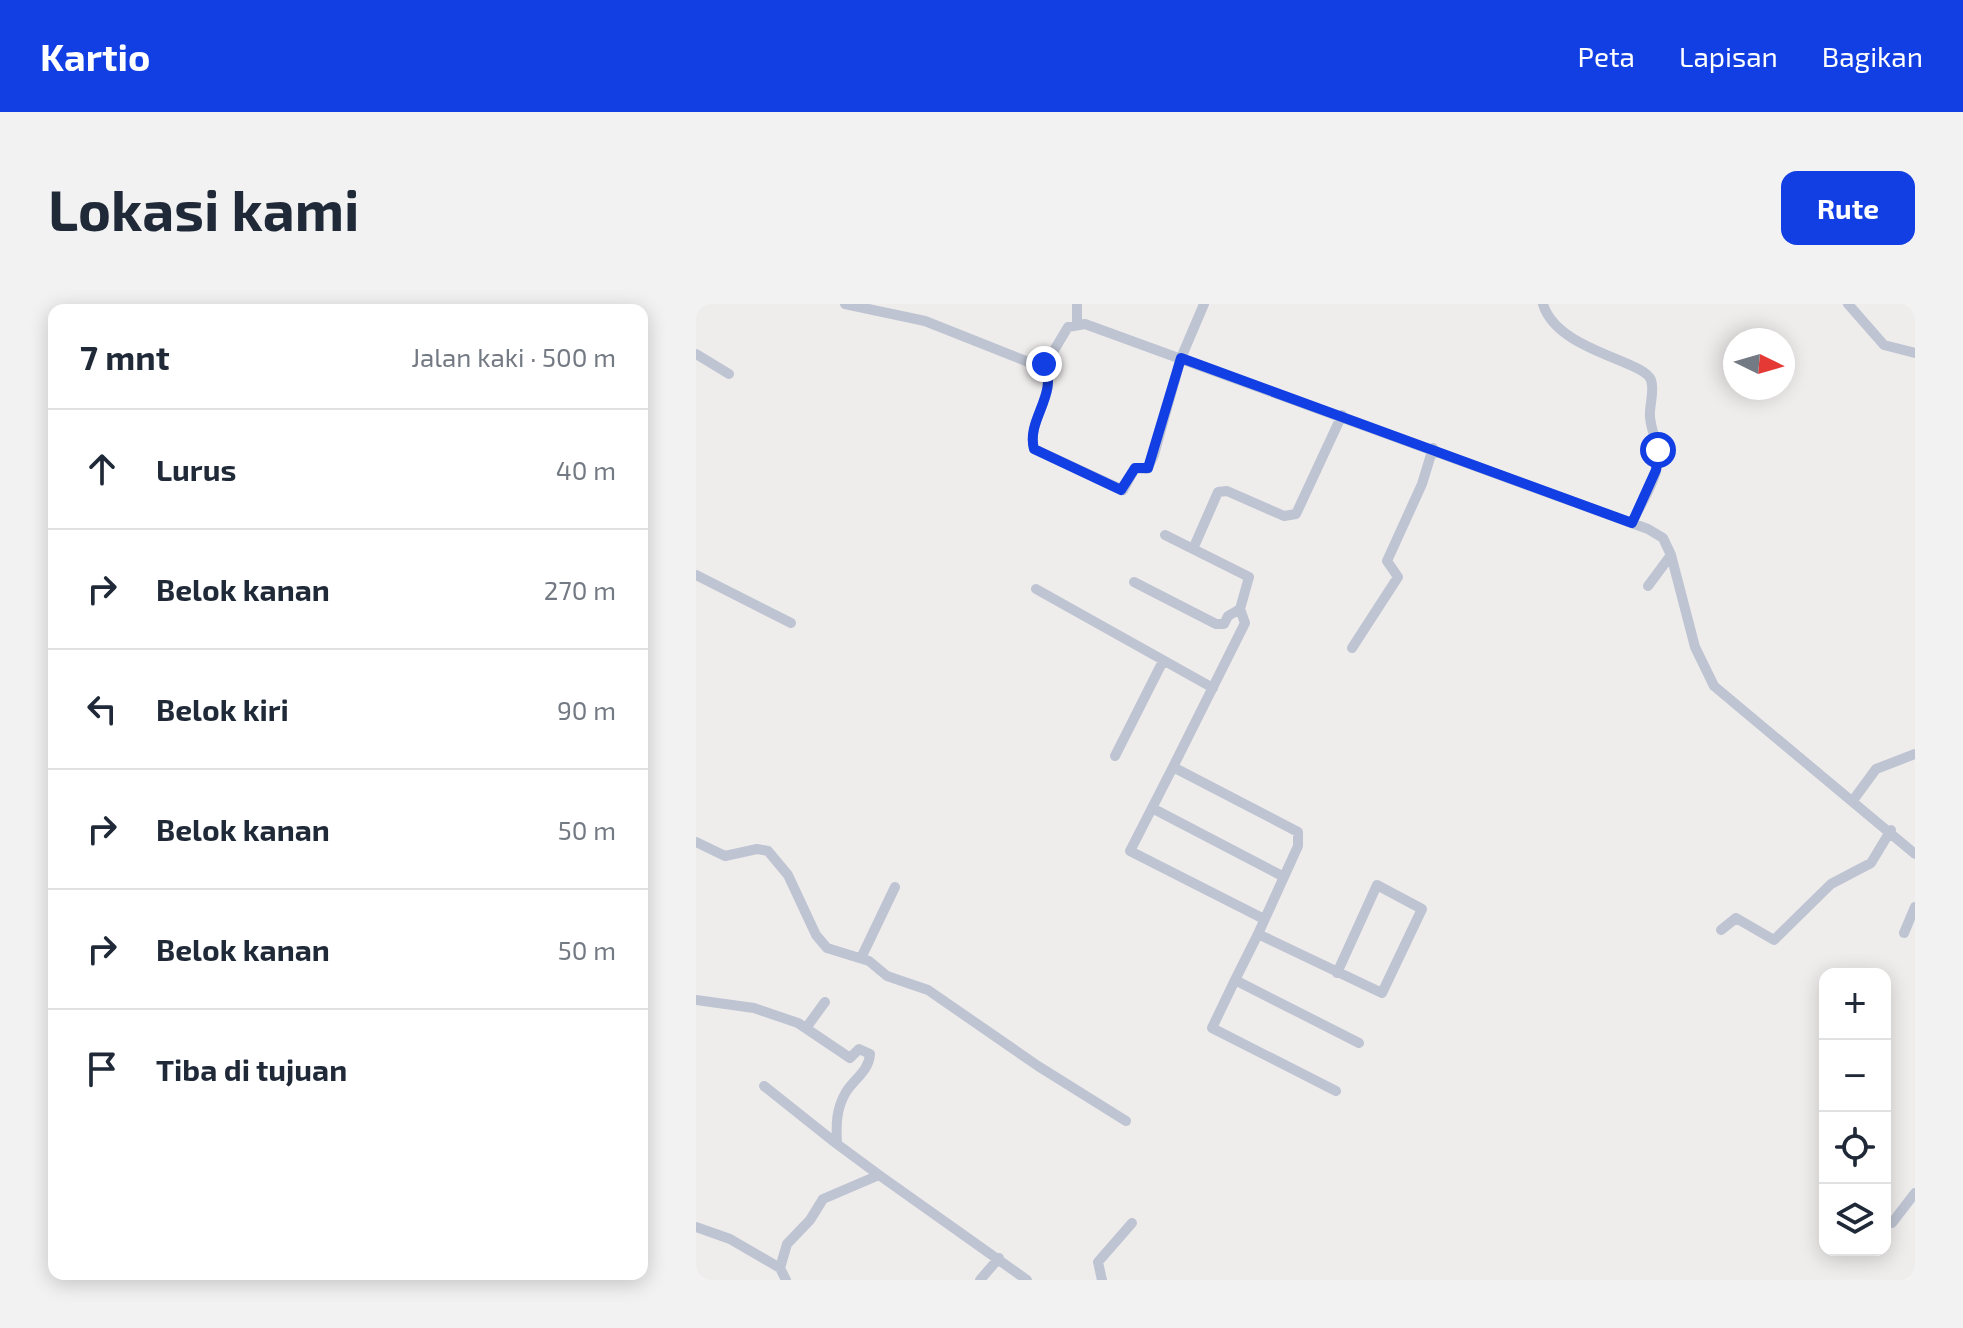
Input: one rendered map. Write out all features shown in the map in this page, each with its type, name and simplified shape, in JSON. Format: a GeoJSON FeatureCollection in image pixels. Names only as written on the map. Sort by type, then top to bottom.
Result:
{"type":"FeatureCollection","features":[{"type":"Feature","properties":{"kind":"street"},"geometry":{"type":"LineString","coordinates":[[845,304],[925,321],[1032,364],[1044,364]]}},
{"type":"Feature","properties":{"kind":"street"},"geometry":{"type":"LineString","coordinates":[[1077,304],[1077,323]]}},
{"type":"Feature","properties":{"kind":"street"},"geometry":{"type":"LineString","coordinates":[[1204,304],[1181,358],[1154,455],[1147,469],[1135,468],[1122,490],[1034,449],[1032,433],[1049,388],[1044,364],[1068,327],[1077,323],[1181,358],[1342,415],[1632,523],[1663,538],[1671,555],[1700,662],[1714,686],[1854,799],[1915,854]]}},
{"type":"Feature","properties":{"kind":"street"},"geometry":{"type":"LineString","coordinates":[[1543,304],[1552,322],[1562,331],[1606,357],[1645,371],[1651,381],[1650,418],[1658,462],[1632,523]]}},
{"type":"Feature","properties":{"kind":"street"},"geometry":{"type":"LineString","coordinates":[[1848,304],[1884,345],[1915,353]]}},
{"type":"Feature","properties":{"kind":"street"},"geometry":{"type":"LineString","coordinates":[[696,354],[729,374]]}},
{"type":"Feature","properties":{"kind":"street"},"geometry":{"type":"LineString","coordinates":[[1193,549],[1218,492],[1227,491],[1284,516],[1296,514],[1342,415]]}},
{"type":"Feature","properties":{"kind":"street"},"geometry":{"type":"LineString","coordinates":[[1352,648],[1399,576],[1386,562],[1422,484],[1433,448]]}},
{"type":"Feature","properties":{"kind":"street"},"geometry":{"type":"LineString","coordinates":[[1165,535],[1249,577],[1240,609],[1245,623],[1130,851],[1264,919]]}},
{"type":"Feature","properties":{"kind":"street"},"geometry":{"type":"LineString","coordinates":[[1648,586],[1671,555]]}},
{"type":"Feature","properties":{"kind":"street"},"geometry":{"type":"LineString","coordinates":[[696,575],[791,623]]}},
{"type":"Feature","properties":{"kind":"street"},"geometry":{"type":"LineString","coordinates":[[1134,582],[1239,636]]}},
{"type":"Feature","properties":{"kind":"street"},"geometry":{"type":"LineString","coordinates":[[1036,589],[1213,688]]}},
{"type":"Feature","properties":{"kind":"street"},"geometry":{"type":"LineString","coordinates":[[1216,624],[1224,624],[1228,616],[1240,609]]}},
{"type":"Feature","properties":{"kind":"street"},"geometry":{"type":"LineString","coordinates":[[1115,756],[1163,661]]}},
{"type":"Feature","properties":{"kind":"street"},"geometry":{"type":"LineString","coordinates":[[1854,799],[1876,769],[1915,754]]}},
{"type":"Feature","properties":{"kind":"street"},"geometry":{"type":"LineString","coordinates":[[1173,767],[1298,832],[1298,846],[1212,1028],[1336,1091]]}},
{"type":"Feature","properties":{"kind":"street"},"geometry":{"type":"LineString","coordinates":[[1152,808],[1284,877]]}},
{"type":"Feature","properties":{"kind":"street"},"geometry":{"type":"LineString","coordinates":[[1721,930],[1736,918],[1774,940],[1831,884],[1871,863],[1891,830]]}},
{"type":"Feature","properties":{"kind":"street"},"geometry":{"type":"LineString","coordinates":[[696,842],[725,856],[757,849],[768,851],[788,875],[821,943],[833,951],[861,958],[894,979],[928,990],[1126,1121]]}},
{"type":"Feature","properties":{"kind":"street"},"geometry":{"type":"LineString","coordinates":[[1258,934],[1337,973],[1382,993],[1422,909],[1377,885],[1337,973]]}},
{"type":"Feature","properties":{"kind":"street"},"geometry":{"type":"LineString","coordinates":[[861,958],[895,887]]}},
{"type":"Feature","properties":{"kind":"street"},"geometry":{"type":"LineString","coordinates":[[1904,933],[1915,907]]}},
{"type":"Feature","properties":{"kind":"street"},"geometry":{"type":"LineString","coordinates":[[1235,980],[1359,1043]]}},
{"type":"Feature","properties":{"kind":"street"},"geometry":{"type":"LineString","coordinates":[[696,1000],[754,1008],[806,1028],[850,1058],[859,1049],[871,1056],[839,1106],[837,1144]]}},
{"type":"Feature","properties":{"kind":"street"},"geometry":{"type":"LineString","coordinates":[[806,1028],[825,1002]]}},
{"type":"Feature","properties":{"kind":"street"},"geometry":{"type":"LineString","coordinates":[[764,1086],[879,1175],[1027,1280]]}},
{"type":"Feature","properties":{"kind":"street"},"geometry":{"type":"LineString","coordinates":[[780,1268],[787,1244],[810,1220],[823,1199],[879,1175]]}},
{"type":"Feature","properties":{"kind":"street"},"geometry":{"type":"LineString","coordinates":[[1892,1223],[1915,1193]]}},
{"type":"Feature","properties":{"kind":"street"},"geometry":{"type":"LineString","coordinates":[[1102,1280],[1098,1262],[1132,1223]]}},
{"type":"Feature","properties":{"kind":"street"},"geometry":{"type":"LineString","coordinates":[[696,1227],[720,1234],[780,1268],[786,1280]]}},
{"type":"Feature","properties":{"kind":"street"},"geometry":{"type":"LineString","coordinates":[[980,1280],[999,1258]]}},
{"type":"Feature","properties":{"kind":"route"},"geometry":{"type":"LineString","coordinates":[[1044,364],[1049,388],[1032,433],[1034,449],[1121,490],[1135,468],[1148,468],[1154,455],[1154,444],[1164,422],[1181,358],[1632,523],[1656,470],[1658,450]]}}]}
